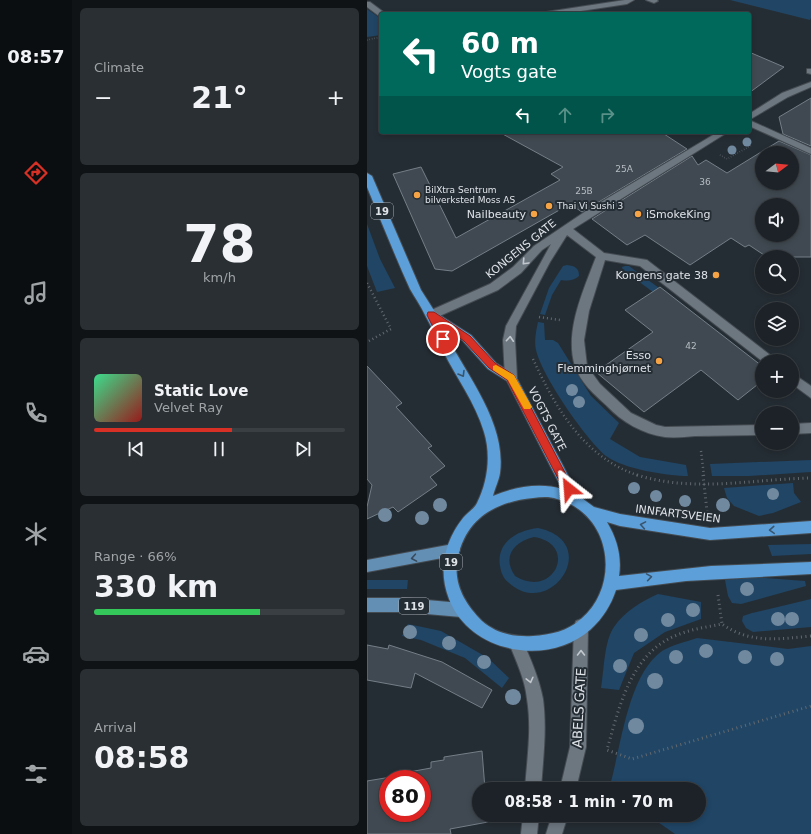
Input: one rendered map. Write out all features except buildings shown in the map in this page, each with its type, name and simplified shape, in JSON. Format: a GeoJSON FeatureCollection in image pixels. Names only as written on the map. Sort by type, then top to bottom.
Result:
{"type":"FeatureCollection","features":[{"type":"Feature","properties":{"kind":"highway","name":"19"},"geometry":{"type":"LineString","coordinates":[[367,176],[416,290],[431,315],[448,351],[474,393],[490,432],[494,473],[482,508]]}},
{"type":"Feature","properties":{"kind":"highway","name":"19"},"geometry":{"type":"LineString","coordinates":[[431,315],[467,338],[492,366],[511,378]]}},
{"type":"Feature","properties":{"kind":"highway","name":"VOGTS GATE"},"geometry":{"type":"LineString","coordinates":[[511,378],[574,499]]}},
{"type":"Feature","properties":{"kind":"highway","name":"19"},"geometry":{"type":"LineString","coordinates":[[533,492],[555,493],[574,499],[591,512],[606,529],[613,550],[615,573],[607,596],[597,612],[572,633],[546,642],[516,643],[489,635],[467,618],[452,594],[450,571],[453,550],[465,525],[482,508],[496,500],[511,495],[533,492]]}},
{"type":"Feature","properties":{"kind":"highway","name":"INNFARTSVEIEN"},"geometry":{"type":"LineString","coordinates":[[591,512],[659,528],[710,534],[811,527]]}},
{"type":"Feature","properties":{"kind":"highway"},"geometry":{"type":"LineString","coordinates":[[611,584],[651,576],[695,572],[811,568]]}},
{"type":"Feature","properties":{"kind":"main road"},"geometry":{"type":"LineString","coordinates":[[367,566],[453,550]]}},
{"type":"Feature","properties":{"kind":"main road","name":"119"},"geometry":{"type":"LineString","coordinates":[[367,605],[404,605],[461,610]]}},
{"type":"Feature","properties":{"kind":"street"},"geometry":{"type":"LineString","coordinates":[[560,12],[627,2],[630,0]]}},
{"type":"Feature","properties":{"kind":"street"},"geometry":{"type":"LineString","coordinates":[[367,4],[379,12]]}},
{"type":"Feature","properties":{"kind":"street"},"geometry":{"type":"LineString","coordinates":[[751,117],[785,95],[811,84]]}},
{"type":"Feature","properties":{"kind":"street"},"geometry":{"type":"LineString","coordinates":[[751,124],[811,151]]}},
{"type":"Feature","properties":{"kind":"street","name":"KONGENS GATE"},"geometry":{"type":"LineString","coordinates":[[431,315],[494,287],[517,270],[538,248],[589,213],[721,134]]}},
{"type":"Feature","properties":{"kind":"street"},"geometry":{"type":"LineString","coordinates":[[511,378],[509,340],[511,326],[545,262],[566,229],[601,256],[643,263],[760,354]]}},
{"type":"Feature","properties":{"kind":"street"},"geometry":{"type":"LineString","coordinates":[[601,256],[579,330],[578,354],[581,366],[588,379],[612,404],[633,422],[649,429],[665,432],[755,430]]}},
{"type":"Feature","properties":{"kind":"street"},"geometry":{"type":"LineString","coordinates":[[799,384],[811,393]]}},
{"type":"Feature","properties":{"kind":"street"},"geometry":{"type":"LineString","coordinates":[[799,429],[811,428]]}},
{"type":"Feature","properties":{"kind":"street","name":"ABELS GATE"},"geometry":{"type":"LineString","coordinates":[[570,782],[578,747],[581,688],[581,626]]}},
{"type":"Feature","properties":{"kind":"street"},"geometry":{"type":"LineString","coordinates":[[516,643],[526,666],[535,699],[536,746],[533,782]]}},
{"type":"Feature","properties":{"kind":"street"},"geometry":{"type":"LineString","coordinates":[[529,834],[530,822]]}},
{"type":"Feature","properties":{"kind":"street"},"geometry":{"type":"LineString","coordinates":[[555,834],[558,822]]}},
{"type":"Feature","properties":{"kind":"path"},"geometry":{"type":"LineString","coordinates":[[367,40],[379,37]]}},
{"type":"Feature","properties":{"kind":"path"},"geometry":{"type":"LineString","coordinates":[[716,152],[727,159],[756,142]]}},
{"type":"Feature","properties":{"kind":"path"},"geometry":{"type":"LineString","coordinates":[[367,283],[391,329],[367,342]]}},
{"type":"Feature","properties":{"kind":"path"},"geometry":{"type":"LineString","coordinates":[[532,315],[581,322]]}},
{"type":"Feature","properties":{"kind":"path"},"geometry":{"type":"LineString","coordinates":[[699,432],[708,518]]}},
{"type":"Feature","properties":{"kind":"path"},"geometry":{"type":"LineString","coordinates":[[717,588],[722,624],[731,632],[746,638],[760,640],[811,636]]}},
{"type":"Feature","properties":{"kind":"path"},"geometry":{"type":"LineString","coordinates":[[722,624],[673,637],[652,650],[642,661],[625,690],[607,750],[632,759],[811,706]]}},
{"type":"Feature","properties":{"kind":"shaded area"},"geometry":{"type":"Polygon","coordinates":[[[730,0],[811,0],[811,18],[810,20],[730,0]]]}},
{"type":"Feature","properties":{"kind":"shaded area"},"geometry":{"type":"Polygon","coordinates":[[[367,9],[379,18],[379,35],[367,37],[367,9]]]}},
{"type":"Feature","properties":{"kind":"shaded area"},"geometry":{"type":"Polygon","coordinates":[[[367,224],[380,259],[395,288],[377,292],[367,266],[367,224]]]}},
{"type":"Feature","properties":{"kind":"shaded area"},"geometry":{"type":"Polygon","coordinates":[[[567,265],[576,268],[579,276],[575,279],[561,280],[552,295],[545,315],[540,314],[549,288],[563,266],[567,265]]]}},
{"type":"Feature","properties":{"kind":"shaded area"},"geometry":{"type":"Polygon","coordinates":[[[629,266],[659,288],[653,292],[623,270],[622,267],[629,266]]]}},
{"type":"Feature","properties":{"kind":"shaded area"},"geometry":{"type":"Polygon","coordinates":[[[538,322],[544,323],[545,340],[553,340],[558,343],[591,396],[619,423],[610,439],[640,457],[686,465],[688,476],[669,475],[623,465],[606,456],[597,447],[565,406],[540,361],[535,343],[538,322]]]}},
{"type":"Feature","properties":{"kind":"shaded area"},"geometry":{"type":"Polygon","coordinates":[[[811,460],[811,472],[749,476],[712,476],[710,464],[811,460]]]}},
{"type":"Feature","properties":{"kind":"shaded area"},"geometry":{"type":"Polygon","coordinates":[[[793,483],[794,493],[801,502],[773,513],[759,516],[734,506],[727,498],[724,488],[793,483]]]}},
{"type":"Feature","properties":{"kind":"shaded area"},"geometry":{"type":"Polygon","coordinates":[[[538,528],[557,536],[567,548],[569,562],[563,575],[553,586],[540,592],[524,592],[508,582],[503,575],[500,566],[501,550],[505,544],[516,535],[530,529],[538,528]],[[534,537],[527,539],[515,547],[510,557],[510,563],[511,569],[515,576],[529,582],[541,581],[550,576],[556,568],[558,559],[555,549],[548,542],[534,537]]]}},
{"type":"Feature","properties":{"kind":"shaded area"},"geometry":{"type":"Polygon","coordinates":[[[811,544],[811,554],[772,556],[768,545],[811,544]]]}},
{"type":"Feature","properties":{"kind":"shaded area"},"geometry":{"type":"Polygon","coordinates":[[[753,577],[805,581],[806,586],[741,604],[732,603],[728,596],[725,580],[753,577]]]}},
{"type":"Feature","properties":{"kind":"shaded area"},"geometry":{"type":"Polygon","coordinates":[[[367,580],[408,580],[407,589],[367,589],[367,580]]]}},
{"type":"Feature","properties":{"kind":"shaded area"},"geometry":{"type":"Polygon","coordinates":[[[658,594],[701,602],[701,619],[665,632],[634,653],[619,690],[601,688],[606,648],[614,627],[623,616],[646,600],[658,594]]]}},
{"type":"Feature","properties":{"kind":"shaded area"},"geometry":{"type":"Polygon","coordinates":[[[811,599],[811,627],[753,632],[746,628],[742,621],[743,616],[752,613],[811,599]]]}},
{"type":"Feature","properties":{"kind":"shaded area"},"geometry":{"type":"Polygon","coordinates":[[[408,624],[441,631],[488,658],[509,678],[502,688],[465,658],[421,640],[402,636],[408,624]]]}},
{"type":"Feature","properties":{"kind":"shaded area"},"geometry":{"type":"Polygon","coordinates":[[[697,638],[788,649],[811,646],[811,834],[675,834],[658,822],[706,822],[706,782],[611,782],[627,714],[641,677],[650,662],[662,651],[674,645],[697,638]]]}},
{"type":"Feature","properties":{"kind":"slow traffic"},"geometry":{"type":"LineString","coordinates":[[496,368],[511,378],[527,407]]}},
{"type":"Feature","properties":{"kind":"place","name":"BilXtra Sentrum bilverksted Moss AS"},"geometry":{"type":"Point","coordinates":[417,195]}},
{"type":"Feature","properties":{"kind":"place","name":"Thai Vi Sushi 3"},"geometry":{"type":"Point","coordinates":[549,206]}},
{"type":"Feature","properties":{"kind":"place","name":"Nailbeauty"},"geometry":{"type":"Point","coordinates":[534,214]}},
{"type":"Feature","properties":{"kind":"place","name":"iSmokeKing"},"geometry":{"type":"Point","coordinates":[638,214]}},
{"type":"Feature","properties":{"kind":"place","name":"Kongens gate 38"},"geometry":{"type":"Point","coordinates":[716,275]}},
{"type":"Feature","properties":{"kind":"place","name":"Esso Flemminghjørnet"},"geometry":{"type":"Point","coordinates":[659,361]}},
{"type":"Feature","properties":{"kind":"route"},"geometry":{"type":"LineString","coordinates":[[443,339],[431,315],[467,338],[484,355],[492,366],[511,378],[526,404],[569,489]]}}]}
